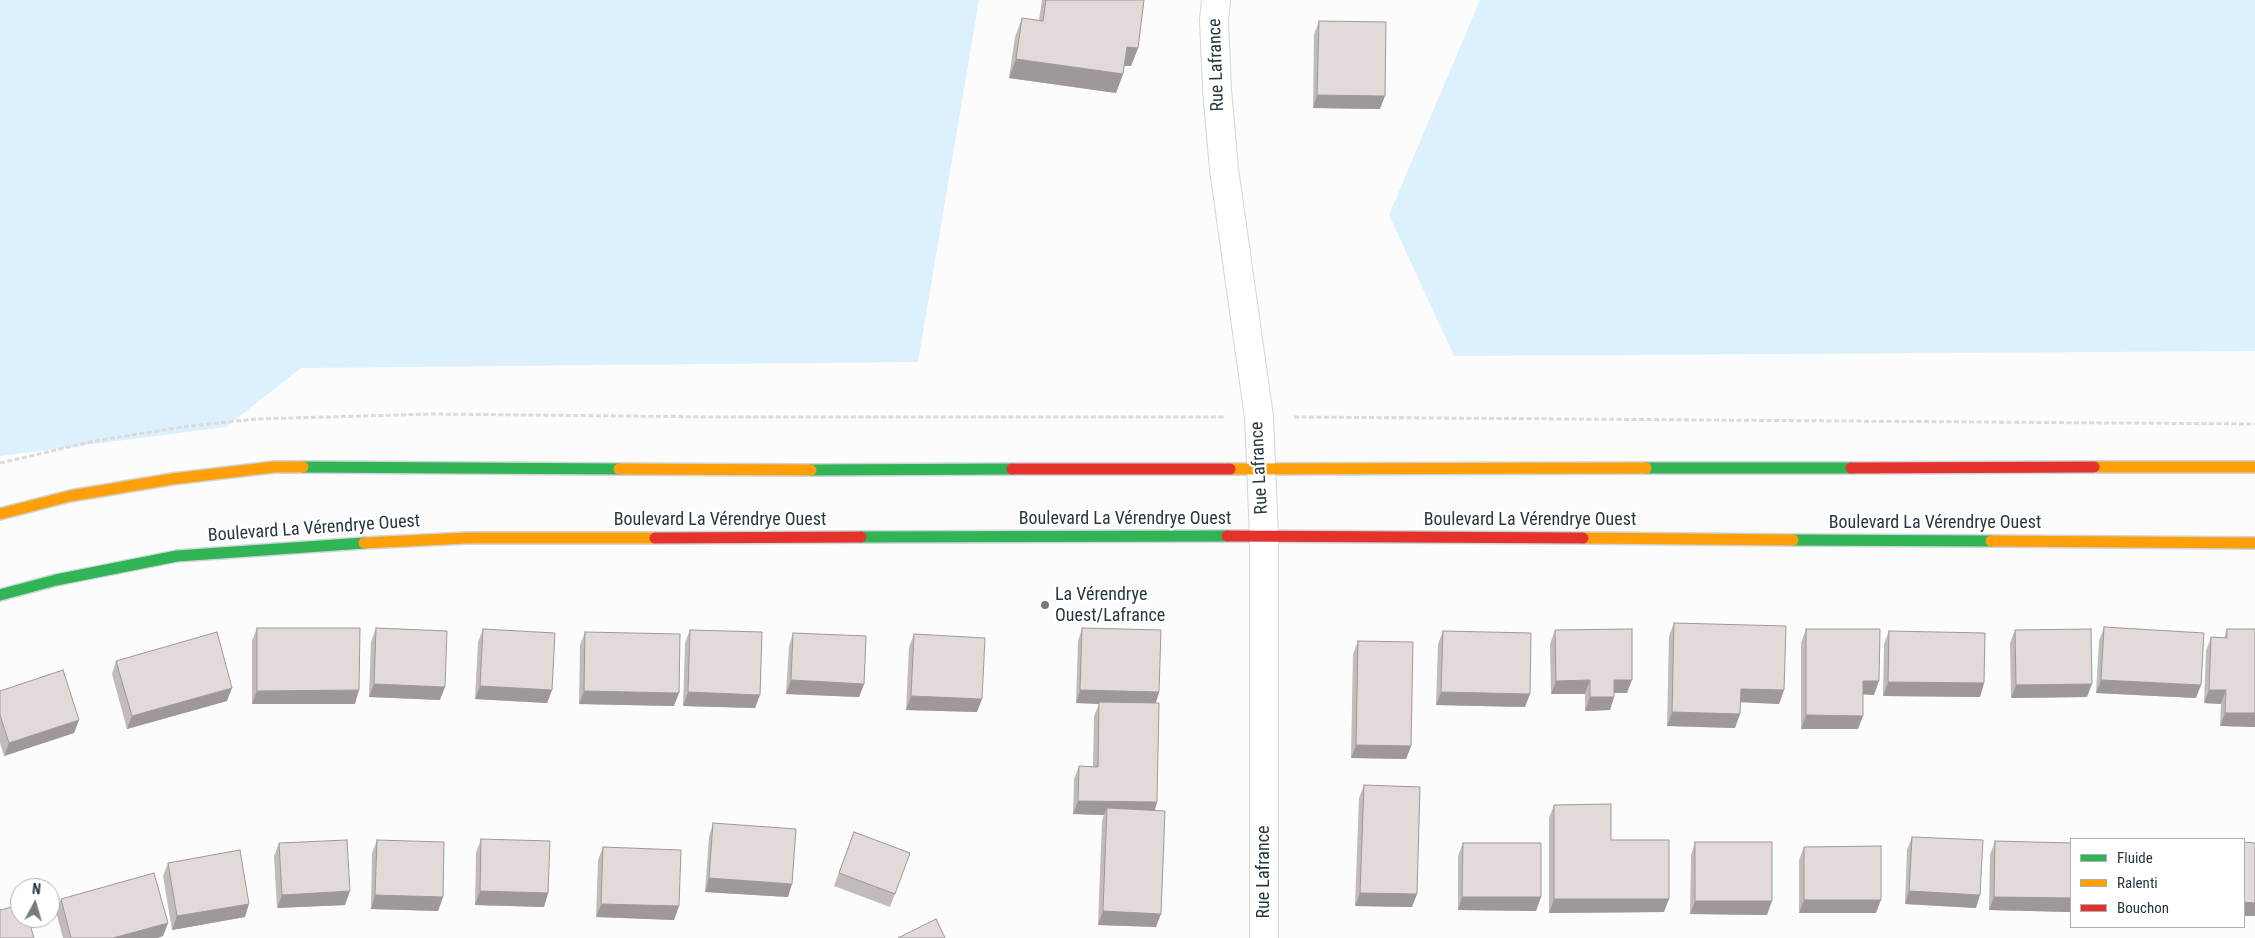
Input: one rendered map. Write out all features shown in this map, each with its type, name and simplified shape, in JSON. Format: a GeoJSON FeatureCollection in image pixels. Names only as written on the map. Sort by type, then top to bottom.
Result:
{"type":"FeatureCollection","features":[{"type":"Feature","properties":{"kind":"main road"},"geometry":{"type":"LineString","coordinates":[[0,514],[70,496],[172,478],[274,467],[709,470],[2255,467]]}},
{"type":"Feature","properties":{"kind":"main road","name":"Boulevard La Vérendrye Ouest"},"geometry":{"type":"LineString","coordinates":[[0,595],[56,580],[177,556],[295,546],[477,538],[1264,536],[2255,543]]}},
{"type":"Feature","properties":{"kind":"street","name":"Rue Lafrance"},"geometry":{"type":"LineString","coordinates":[[1216,0],[1214,20],[1217,90],[1224,169],[1259,418],[1259,469],[1264,536],[1264,938]]}},
{"type":"Feature","properties":{"kind":"path"},"geometry":{"type":"LineString","coordinates":[[0,463],[95,441],[182,427],[255,420],[434,414],[2255,424]]}},
{"type":"Feature","properties":{"kind":"shaded area"},"geometry":{"type":"Polygon","coordinates":[[[0,0],[979,0],[918,362],[301,368],[226,427],[0,456],[0,0]]]}},
{"type":"Feature","properties":{"kind":"shaded area"},"geometry":{"type":"Polygon","coordinates":[[[1480,0],[2255,0],[2255,351],[1454,356],[1389,215],[1480,0]]]}},
{"type":"Feature","properties":{"kind":"building"},"geometry":{"type":"Polygon","coordinates":[[[1046,0],[1144,0],[1138,48],[1127,47],[1123,74],[1016,59],[1022,18],[1043,21],[1046,0]]]}},
{"type":"Feature","properties":{"kind":"building"},"geometry":{"type":"Polygon","coordinates":[[[1319,21],[1386,22],[1385,96],[1317,95],[1319,21]]]}},
{"type":"Feature","properties":{"kind":"building"},"geometry":{"type":"Polygon","coordinates":[[[1674,623],[1786,626],[1784,690],[1741,689],[1740,714],[1672,712],[1674,623]]]}},
{"type":"Feature","properties":{"kind":"building"},"geometry":{"type":"Polygon","coordinates":[[[2104,627],[2204,633],[2201,685],[2101,680],[2104,627]]]}},
{"type":"Feature","properties":{"kind":"building"},"geometry":{"type":"Polygon","coordinates":[[[257,628],[360,628],[359,690],[257,691],[257,628]]]}},
{"type":"Feature","properties":{"kind":"building"},"geometry":{"type":"Polygon","coordinates":[[[376,628],[447,631],[445,687],[374,684],[376,628]]]}},
{"type":"Feature","properties":{"kind":"building"},"geometry":{"type":"Polygon","coordinates":[[[1082,628],[1161,630],[1159,692],[1080,690],[1082,628]]]}},
{"type":"Feature","properties":{"kind":"building"},"geometry":{"type":"Polygon","coordinates":[[[483,629],[555,633],[552,690],[480,686],[483,629]]]}},
{"type":"Feature","properties":{"kind":"building"},"geometry":{"type":"Polygon","coordinates":[[[1632,629],[1632,680],[1614,680],[1614,697],[1590,697],[1590,680],[1556,681],[1555,630],[1632,629]]]}},
{"type":"Feature","properties":{"kind":"building"},"geometry":{"type":"Polygon","coordinates":[[[1806,629],[1880,629],[1879,681],[1863,681],[1863,716],[1806,715],[1806,629]]]}},
{"type":"Feature","properties":{"kind":"building"},"geometry":{"type":"Polygon","coordinates":[[[2091,629],[2092,684],[2016,685],[2015,630],[2091,629]]]}},
{"type":"Feature","properties":{"kind":"building"},"geometry":{"type":"Polygon","coordinates":[[[2227,629],[2255,629],[2255,713],[2225,713],[2226,690],[2209,690],[2211,637],[2227,638],[2227,629]]]}},
{"type":"Feature","properties":{"kind":"building"},"geometry":{"type":"Polygon","coordinates":[[[690,630],[762,632],[760,695],[688,692],[690,630]]]}},
{"type":"Feature","properties":{"kind":"building"},"geometry":{"type":"Polygon","coordinates":[[[1443,631],[1531,633],[1530,694],[1441,692],[1443,631]]]}},
{"type":"Feature","properties":{"kind":"building"},"geometry":{"type":"Polygon","coordinates":[[[1889,631],[1985,633],[1984,683],[1888,682],[1889,631]]]}},
{"type":"Feature","properties":{"kind":"building"},"geometry":{"type":"Polygon","coordinates":[[[217,632],[232,688],[132,716],[116,661],[217,632]]]}},
{"type":"Feature","properties":{"kind":"building"},"geometry":{"type":"Polygon","coordinates":[[[585,632],[680,634],[679,693],[584,691],[585,632]]]}},
{"type":"Feature","properties":{"kind":"building"},"geometry":{"type":"Polygon","coordinates":[[[793,633],[866,636],[864,684],[791,680],[793,633]]]}},
{"type":"Feature","properties":{"kind":"building"},"geometry":{"type":"Polygon","coordinates":[[[914,634],[985,638],[982,699],[911,696],[914,634]]]}},
{"type":"Feature","properties":{"kind":"building"},"geometry":{"type":"Polygon","coordinates":[[[1358,641],[1413,642],[1411,746],[1356,745],[1358,641]]]}},
{"type":"Feature","properties":{"kind":"building"},"geometry":{"type":"Polygon","coordinates":[[[63,670],[79,720],[9,743],[0,715],[0,691],[63,670]]]}},
{"type":"Feature","properties":{"kind":"building"},"geometry":{"type":"Polygon","coordinates":[[[1099,702],[1159,703],[1157,802],[1078,801],[1079,766],[1098,767],[1099,702]]]}},
{"type":"Feature","properties":{"kind":"building"},"geometry":{"type":"Polygon","coordinates":[[[1364,785],[1420,787],[1417,894],[1360,893],[1364,785]]]}},
{"type":"Feature","properties":{"kind":"building"},"geometry":{"type":"Polygon","coordinates":[[[1611,804],[1611,840],[1669,840],[1669,899],[1554,899],[1554,805],[1611,804]]]}},
{"type":"Feature","properties":{"kind":"building"},"geometry":{"type":"Polygon","coordinates":[[[1107,808],[1165,811],[1161,914],[1103,911],[1107,808]]]}},
{"type":"Feature","properties":{"kind":"building"},"geometry":{"type":"Polygon","coordinates":[[[713,823],[796,829],[792,884],[709,878],[713,823]]]}},
{"type":"Feature","properties":{"kind":"building"},"geometry":{"type":"Polygon","coordinates":[[[854,832],[910,853],[895,894],[839,873],[854,832]]]}},
{"type":"Feature","properties":{"kind":"building"},"geometry":{"type":"Polygon","coordinates":[[[1912,837],[1983,840],[1980,895],[1909,891],[1912,837]]]}},
{"type":"Feature","properties":{"kind":"building"},"geometry":{"type":"Polygon","coordinates":[[[481,839],[550,841],[548,893],[480,891],[481,839]]]}},
{"type":"Feature","properties":{"kind":"building"},"geometry":{"type":"Polygon","coordinates":[[[347,840],[350,891],[282,895],[279,843],[347,840]]]}},
{"type":"Feature","properties":{"kind":"building"},"geometry":{"type":"Polygon","coordinates":[[[377,840],[444,842],[443,897],[375,895],[377,840]]]}},
{"type":"Feature","properties":{"kind":"building"},"geometry":{"type":"Polygon","coordinates":[[[1995,841],[2070,843],[2070,898],[1994,897],[1995,841]]]}},
{"type":"Feature","properties":{"kind":"building"},"geometry":{"type":"Polygon","coordinates":[[[1695,842],[1772,842],[1772,901],[1695,901],[1695,842]]]}},
{"type":"Feature","properties":{"kind":"building"},"geometry":{"type":"Polygon","coordinates":[[[2245,842],[2255,843],[2255,903],[2245,902],[2245,842]]]}},
{"type":"Feature","properties":{"kind":"building"},"geometry":{"type":"Polygon","coordinates":[[[1463,843],[1541,843],[1541,897],[1462,897],[1463,843]]]}},
{"type":"Feature","properties":{"kind":"building"},"geometry":{"type":"Polygon","coordinates":[[[1881,846],[1881,900],[1804,900],[1804,847],[1881,846]]]}},
{"type":"Feature","properties":{"kind":"building"},"geometry":{"type":"Polygon","coordinates":[[[603,847],[681,850],[679,906],[601,904],[603,847]]]}},
{"type":"Feature","properties":{"kind":"building"},"geometry":{"type":"Polygon","coordinates":[[[240,850],[249,904],[177,916],[168,863],[240,850]]]}},
{"type":"Feature","properties":{"kind":"building"},"geometry":{"type":"Polygon","coordinates":[[[154,873],[168,923],[113,938],[71,938],[61,899],[154,873]]]}},
{"type":"Feature","properties":{"kind":"building"},"geometry":{"type":"Polygon","coordinates":[[[10,908],[10,928],[31,928],[34,938],[0,938],[0,910],[10,908]]]}},
{"type":"Feature","properties":{"kind":"building"},"geometry":{"type":"Polygon","coordinates":[[[936,919],[945,938],[898,938],[936,919]]]}},
{"type":"Feature","properties":{"kind":"traffic: fast"},"geometry":{"type":"LineString","coordinates":[[303,467],[619,469]]}},
{"type":"Feature","properties":{"kind":"traffic: fast"},"geometry":{"type":"LineString","coordinates":[[1646,468],[1851,468]]}},
{"type":"Feature","properties":{"kind":"traffic: fast"},"geometry":{"type":"LineString","coordinates":[[811,470],[1012,469]]}},
{"type":"Feature","properties":{"kind":"traffic: fast"},"geometry":{"type":"LineString","coordinates":[[861,537],[1227,536]]}},
{"type":"Feature","properties":{"kind":"traffic: fast"},"geometry":{"type":"LineString","coordinates":[[1793,540],[1991,541]]}},
{"type":"Feature","properties":{"kind":"traffic: fast"},"geometry":{"type":"LineString","coordinates":[[0,595],[56,580],[177,556],[364,543]]}},
{"type":"Feature","properties":{"kind":"traffic: slow"},"geometry":{"type":"LineString","coordinates":[[0,514],[70,496],[172,479],[274,467],[303,467]]}},
{"type":"Feature","properties":{"kind":"traffic: slow"},"geometry":{"type":"LineString","coordinates":[[2094,467],[2255,467]]}},
{"type":"Feature","properties":{"kind":"traffic: slow"},"geometry":{"type":"LineString","coordinates":[[1230,469],[1646,468]]}},
{"type":"Feature","properties":{"kind":"traffic: slow"},"geometry":{"type":"LineString","coordinates":[[619,469],[811,470]]}},
{"type":"Feature","properties":{"kind":"traffic: slow"},"geometry":{"type":"LineString","coordinates":[[364,543],[467,538],[655,538]]}},
{"type":"Feature","properties":{"kind":"traffic: slow"},"geometry":{"type":"LineString","coordinates":[[1583,538],[1793,540]]}},
{"type":"Feature","properties":{"kind":"traffic: slow"},"geometry":{"type":"LineString","coordinates":[[1991,541],[2255,543]]}},
{"type":"Feature","properties":{"kind":"traffic: jam"},"geometry":{"type":"LineString","coordinates":[[1851,468],[2094,467]]}},
{"type":"Feature","properties":{"kind":"traffic: jam"},"geometry":{"type":"LineString","coordinates":[[1012,469],[1230,469]]}},
{"type":"Feature","properties":{"kind":"traffic: jam"},"geometry":{"type":"LineString","coordinates":[[1227,536],[1583,538]]}},
{"type":"Feature","properties":{"kind":"traffic: jam"},"geometry":{"type":"LineString","coordinates":[[655,538],[861,537]]}},
{"type":"Feature","properties":{"kind":"place","name":"La Vérendrye Ouest/Lafrance"},"geometry":{"type":"Point","coordinates":[1045,605]}}]}
